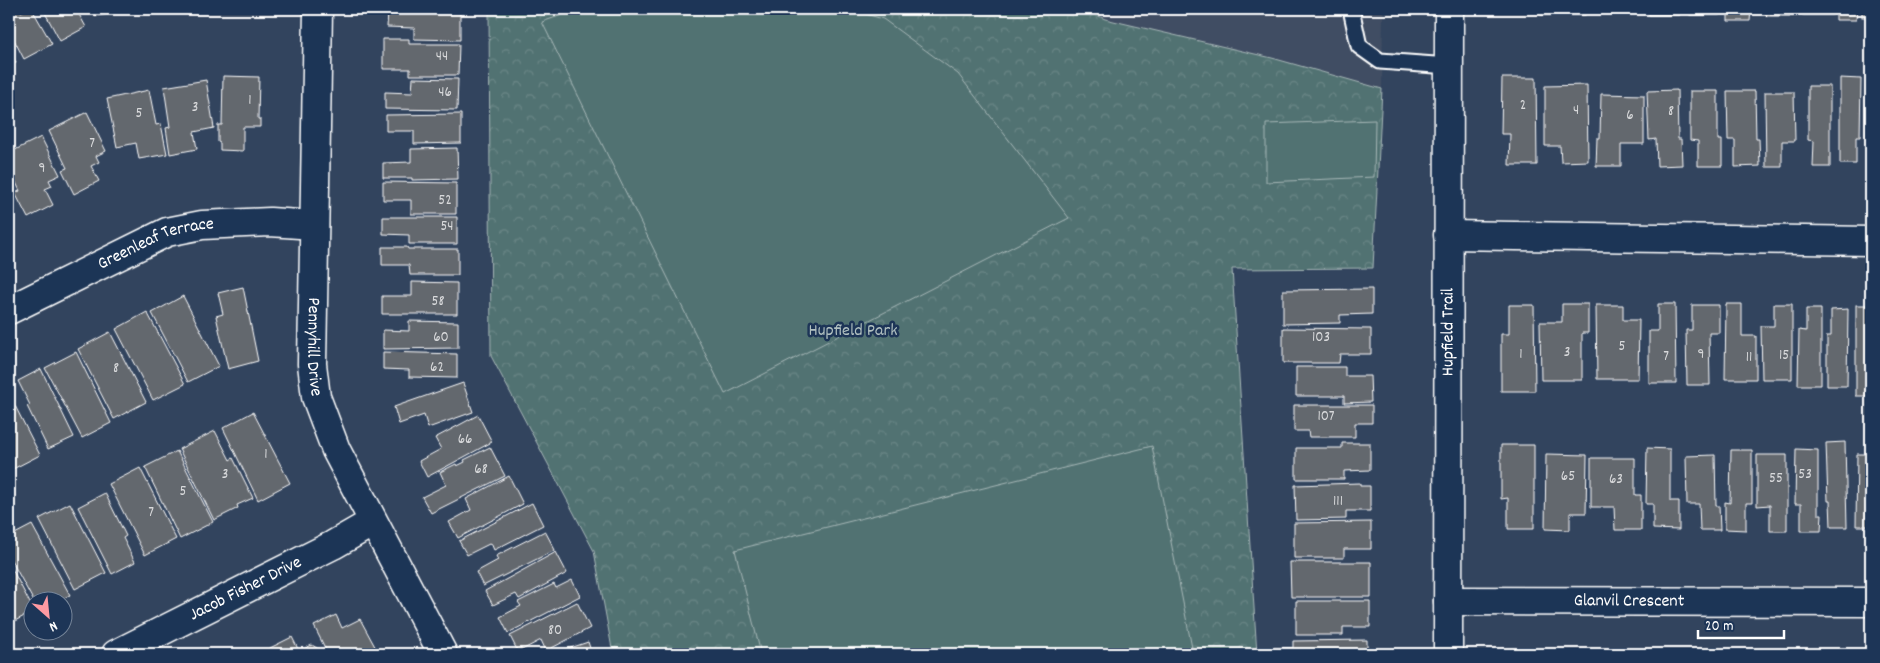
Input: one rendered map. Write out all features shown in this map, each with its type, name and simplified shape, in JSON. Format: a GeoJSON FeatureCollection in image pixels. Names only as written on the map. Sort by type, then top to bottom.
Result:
{"type":"FeatureCollection","features":[{"type":"Feature","properties":{"kind":"street","name":"Pennyhill Drive"},"geometry":{"type":"LineString","coordinates":[[318,9],[312,364],[316,397],[336,450],[443,654]]}},
{"type":"Feature","properties":{"kind":"street","name":"Hupfield Trail"},"geometry":{"type":"LineString","coordinates":[[1448,654],[1449,9]]}},
{"type":"Feature","properties":{"kind":"street","name":"Greenleaf Terrace"},"geometry":{"type":"LineString","coordinates":[[9,310],[167,232],[202,224],[270,222],[314,225]]}},
{"type":"Feature","properties":{"kind":"street"},"geometry":{"type":"LineString","coordinates":[[1448,235],[1871,241]]}},
{"type":"Feature","properties":{"kind":"street","name":"Jacob Fisher Drive"},"geometry":{"type":"LineString","coordinates":[[116,654],[373,522]]}},
{"type":"Feature","properties":{"kind":"street","name":"Glanvil Crescent"},"geometry":{"type":"LineString","coordinates":[[1448,601],[1871,602]]}},
{"type":"Feature","properties":{"kind":"lane"},"geometry":{"type":"LineString","coordinates":[[1351,9],[1359,46],[1380,61],[1449,66]]}},
{"type":"Feature","properties":{"kind":"shaded area"},"geometry":{"type":"Polygon","coordinates":[[[1084,9],[1383,9],[1382,89],[1272,58],[1105,19],[1084,9]]]}},
{"type":"Feature","properties":{"kind":"green space","name":"Hupfield Park"},"geometry":{"type":"Polygon","coordinates":[[[489,9],[1084,9],[1105,19],[1272,58],[1382,89],[1373,268],[1232,269],[1257,654],[613,654],[594,551],[491,356],[489,9]]]}},
{"type":"Feature","properties":{"kind":"green space"},"geometry":{"type":"Polygon","coordinates":[[[579,9],[848,9],[883,19],[958,74],[1069,218],[725,394],[542,22],[579,9]]]}},
{"type":"Feature","properties":{"kind":"green space"},"geometry":{"type":"Polygon","coordinates":[[[1375,120],[1374,177],[1266,182],[1266,124],[1375,120]]]}},
{"type":"Feature","properties":{"kind":"green space"},"geometry":{"type":"Polygon","coordinates":[[[1152,446],[1192,648],[1164,654],[761,654],[735,550],[1152,446]]]}},
{"type":"Feature","properties":{"kind":"building"},"geometry":{"type":"Polygon","coordinates":[[[9,9],[19,9],[21,12],[32,9],[52,44],[24,59],[9,30],[9,9]]]}},
{"type":"Feature","properties":{"kind":"building"},"geometry":{"type":"Polygon","coordinates":[[[43,9],[76,9],[86,27],[60,41],[43,9]]]}},
{"type":"Feature","properties":{"kind":"building"},"geometry":{"type":"Polygon","coordinates":[[[95,9],[124,9],[124,12],[96,16],[95,9]]]}},
{"type":"Feature","properties":{"kind":"building"},"geometry":{"type":"Polygon","coordinates":[[[414,9],[460,10],[460,40],[414,39],[414,28],[387,27],[388,12],[414,12],[414,9]]]}},
{"type":"Feature","properties":{"kind":"building"},"geometry":{"type":"Polygon","coordinates":[[[1541,9],[1585,9],[1585,15],[1541,15],[1541,9]]]}},
{"type":"Feature","properties":{"kind":"building"},"geometry":{"type":"Polygon","coordinates":[[[1637,9],[1637,11],[1594,10],[1637,9]]]}},
{"type":"Feature","properties":{"kind":"building"},"geometry":{"type":"Polygon","coordinates":[[[1649,9],[1679,9],[1680,15],[1649,15],[1649,9]]]}},
{"type":"Feature","properties":{"kind":"building"},"geometry":{"type":"Polygon","coordinates":[[[1690,9],[1719,9],[1719,15],[1690,15],[1690,9]]]}},
{"type":"Feature","properties":{"kind":"building"},"geometry":{"type":"Polygon","coordinates":[[[1728,9],[1751,9],[1750,21],[1728,21],[1728,9]]]}},
{"type":"Feature","properties":{"kind":"building"},"geometry":{"type":"Polygon","coordinates":[[[1766,9],[1796,9],[1797,16],[1766,16],[1766,9]]]}},
{"type":"Feature","properties":{"kind":"building"},"geometry":{"type":"Polygon","coordinates":[[[1803,9],[1832,9],[1832,15],[1803,15],[1803,9]]]}},
{"type":"Feature","properties":{"kind":"building"},"geometry":{"type":"Polygon","coordinates":[[[1836,9],[1857,9],[1856,20],[1836,20],[1836,9]]]}},
{"type":"Feature","properties":{"kind":"building"},"geometry":{"type":"Polygon","coordinates":[[[1862,9],[1871,9],[1871,17],[1862,17],[1862,9]]]}},
{"type":"Feature","properties":{"kind":"building"},"geometry":{"type":"Polygon","coordinates":[[[383,39],[409,39],[409,44],[459,44],[458,75],[410,75],[410,69],[383,69],[383,39]]]}},
{"type":"Feature","properties":{"kind":"building"},"geometry":{"type":"Polygon","coordinates":[[[9,48],[16,63],[9,67],[9,48]]]}},
{"type":"Feature","properties":{"kind":"building"},"geometry":{"type":"Polygon","coordinates":[[[223,76],[259,77],[258,119],[260,119],[260,127],[243,127],[243,151],[220,150],[218,125],[222,125],[223,76]]]}},
{"type":"Feature","properties":{"kind":"building"},"geometry":{"type":"Polygon","coordinates":[[[413,78],[458,79],[457,110],[385,109],[385,92],[412,93],[413,78]]]}},
{"type":"Feature","properties":{"kind":"building"},"geometry":{"type":"Polygon","coordinates":[[[1502,78],[1536,78],[1537,165],[1509,165],[1510,134],[1501,134],[1502,78]]]}},
{"type":"Feature","properties":{"kind":"building"},"geometry":{"type":"Polygon","coordinates":[[[1840,78],[1861,79],[1860,137],[1856,137],[1856,164],[1840,164],[1840,78]]]}},
{"type":"Feature","properties":{"kind":"building"},"geometry":{"type":"Polygon","coordinates":[[[206,80],[214,128],[194,132],[197,149],[170,154],[166,128],[170,127],[164,87],[206,80]]]}},
{"type":"Feature","properties":{"kind":"building"},"geometry":{"type":"Polygon","coordinates":[[[1587,85],[1588,161],[1561,162],[1560,146],[1545,146],[1545,86],[1587,85]]]}},
{"type":"Feature","properties":{"kind":"building"},"geometry":{"type":"Polygon","coordinates":[[[1808,86],[1830,86],[1830,167],[1813,167],[1814,141],[1808,140],[1808,86]]]}},
{"type":"Feature","properties":{"kind":"building"},"geometry":{"type":"Polygon","coordinates":[[[1867,88],[1871,88],[1871,164],[1866,164],[1867,88]]]}},
{"type":"Feature","properties":{"kind":"building"},"geometry":{"type":"Polygon","coordinates":[[[149,90],[156,125],[161,124],[167,154],[139,159],[136,143],[117,147],[107,99],[149,90]]]}},
{"type":"Feature","properties":{"kind":"building"},"geometry":{"type":"Polygon","coordinates":[[[1677,90],[1678,139],[1681,139],[1682,165],[1657,166],[1656,139],[1649,140],[1647,91],[1677,90]]]}},
{"type":"Feature","properties":{"kind":"building"},"geometry":{"type":"Polygon","coordinates":[[[1690,91],[1718,91],[1718,140],[1722,140],[1722,166],[1698,166],[1698,141],[1690,140],[1690,91]]]}},
{"type":"Feature","properties":{"kind":"building"},"geometry":{"type":"Polygon","coordinates":[[[1727,91],[1755,91],[1756,139],[1759,139],[1760,166],[1735,167],[1735,140],[1728,140],[1727,91]]]}},
{"type":"Feature","properties":{"kind":"building"},"geometry":{"type":"Polygon","coordinates":[[[1765,92],[1794,92],[1795,141],[1782,141],[1782,167],[1766,167],[1765,92]]]}},
{"type":"Feature","properties":{"kind":"building"},"geometry":{"type":"Polygon","coordinates":[[[1601,94],[1644,95],[1644,144],[1621,144],[1621,166],[1596,166],[1597,138],[1600,138],[1601,94]]]}},
{"type":"Feature","properties":{"kind":"building"},"geometry":{"type":"Polygon","coordinates":[[[87,112],[106,151],[96,156],[99,162],[91,166],[99,181],[74,194],[62,170],[67,168],[49,131],[87,112]]]}},
{"type":"Feature","properties":{"kind":"building"},"geometry":{"type":"Polygon","coordinates":[[[461,114],[461,143],[414,144],[414,131],[386,131],[386,115],[461,114]]]}},
{"type":"Feature","properties":{"kind":"building"},"geometry":{"type":"Polygon","coordinates":[[[41,137],[60,175],[49,180],[52,186],[45,189],[53,205],[28,218],[15,193],[20,191],[9,168],[9,153],[41,137]]]}},
{"type":"Feature","properties":{"kind":"building"},"geometry":{"type":"Polygon","coordinates":[[[457,148],[458,179],[412,180],[412,178],[383,178],[383,163],[411,162],[411,149],[457,148]]]}},
{"type":"Feature","properties":{"kind":"building"},"geometry":{"type":"Polygon","coordinates":[[[383,182],[456,183],[456,214],[411,214],[411,200],[383,200],[383,182]]]}},
{"type":"Feature","properties":{"kind":"building"},"geometry":{"type":"Polygon","coordinates":[[[383,217],[457,217],[457,244],[409,244],[409,235],[383,234],[383,217]]]}},
{"type":"Feature","properties":{"kind":"building"},"geometry":{"type":"Polygon","coordinates":[[[382,247],[458,249],[458,275],[410,275],[409,265],[382,265],[382,247]]]}},
{"type":"Feature","properties":{"kind":"building"},"geometry":{"type":"Polygon","coordinates":[[[412,282],[457,283],[457,314],[382,314],[382,296],[412,296],[412,282]]]}},
{"type":"Feature","properties":{"kind":"building"},"geometry":{"type":"Polygon","coordinates":[[[243,287],[258,361],[228,369],[216,316],[223,314],[218,293],[243,287]]]}},
{"type":"Feature","properties":{"kind":"building"},"geometry":{"type":"Polygon","coordinates":[[[1372,289],[1372,314],[1340,315],[1340,323],[1283,324],[1283,290],[1372,289]]]}},
{"type":"Feature","properties":{"kind":"building"},"geometry":{"type":"Polygon","coordinates":[[[183,296],[219,366],[188,382],[152,313],[183,296]]]}},
{"type":"Feature","properties":{"kind":"building"},"geometry":{"type":"Polygon","coordinates":[[[1562,304],[1588,304],[1588,333],[1582,333],[1582,380],[1541,380],[1540,322],[1562,322],[1562,304]]]}},
{"type":"Feature","properties":{"kind":"building"},"geometry":{"type":"Polygon","coordinates":[[[1658,304],[1675,304],[1676,383],[1649,383],[1649,331],[1658,331],[1658,304]]]}},
{"type":"Feature","properties":{"kind":"building"},"geometry":{"type":"Polygon","coordinates":[[[1726,304],[1742,304],[1742,336],[1756,336],[1756,379],[1725,379],[1726,304]]]}},
{"type":"Feature","properties":{"kind":"building"},"geometry":{"type":"Polygon","coordinates":[[[1774,304],[1792,304],[1792,379],[1762,379],[1761,326],[1774,326],[1774,304]]]}},
{"type":"Feature","properties":{"kind":"building"},"geometry":{"type":"Polygon","coordinates":[[[1509,305],[1534,305],[1535,391],[1501,391],[1501,334],[1509,334],[1509,305]]]}},
{"type":"Feature","properties":{"kind":"building"},"geometry":{"type":"Polygon","coordinates":[[[1596,305],[1623,305],[1623,320],[1639,320],[1638,379],[1597,379],[1596,305]]]}},
{"type":"Feature","properties":{"kind":"building"},"geometry":{"type":"Polygon","coordinates":[[[1692,305],[1719,305],[1719,333],[1709,333],[1710,385],[1687,385],[1686,330],[1692,330],[1692,305]]]}},
{"type":"Feature","properties":{"kind":"building"},"geometry":{"type":"Polygon","coordinates":[[[1856,305],[1871,305],[1871,396],[1856,396],[1856,305]]]}},
{"type":"Feature","properties":{"kind":"building"},"geometry":{"type":"Polygon","coordinates":[[[1806,309],[1821,309],[1821,385],[1798,385],[1799,330],[1806,331],[1806,309]]]}},
{"type":"Feature","properties":{"kind":"building"},"geometry":{"type":"Polygon","coordinates":[[[1848,309],[1847,386],[1827,386],[1827,336],[1831,336],[1831,310],[1848,309]]]}},
{"type":"Feature","properties":{"kind":"building"},"geometry":{"type":"Polygon","coordinates":[[[147,312],[185,384],[153,400],[116,329],[147,312]]]}},
{"type":"Feature","properties":{"kind":"building"},"geometry":{"type":"Polygon","coordinates":[[[409,321],[458,322],[458,348],[383,349],[383,330],[409,331],[409,321]]]}},
{"type":"Feature","properties":{"kind":"building"},"geometry":{"type":"Polygon","coordinates":[[[1283,328],[1371,329],[1371,354],[1340,354],[1339,363],[1283,363],[1283,328]]]}},
{"type":"Feature","properties":{"kind":"building"},"geometry":{"type":"Polygon","coordinates":[[[110,332],[146,402],[114,419],[78,349],[110,332]]]}},
{"type":"Feature","properties":{"kind":"building"},"geometry":{"type":"Polygon","coordinates":[[[76,352],[111,423],[82,438],[45,368],[76,352]]]}},
{"type":"Feature","properties":{"kind":"building"},"geometry":{"type":"Polygon","coordinates":[[[383,352],[457,354],[457,378],[409,377],[409,370],[383,369],[383,352]]]}},
{"type":"Feature","properties":{"kind":"building"},"geometry":{"type":"Polygon","coordinates":[[[1296,367],[1345,367],[1345,376],[1370,376],[1371,402],[1344,403],[1344,396],[1296,396],[1296,367]]]}},
{"type":"Feature","properties":{"kind":"building"},"geometry":{"type":"Polygon","coordinates":[[[41,369],[74,437],[48,449],[27,406],[30,405],[18,381],[41,369]]]}},
{"type":"Feature","properties":{"kind":"building"},"geometry":{"type":"Polygon","coordinates":[[[463,383],[473,412],[428,428],[424,415],[399,424],[394,407],[463,383]]]}},
{"type":"Feature","properties":{"kind":"building"},"geometry":{"type":"Polygon","coordinates":[[[9,394],[40,455],[9,471],[9,394]]]}},
{"type":"Feature","properties":{"kind":"building"},"geometry":{"type":"Polygon","coordinates":[[[1294,405],[1372,405],[1372,423],[1355,423],[1355,437],[1309,437],[1308,431],[1294,431],[1294,405]]]}},
{"type":"Feature","properties":{"kind":"building"},"geometry":{"type":"Polygon","coordinates":[[[253,412],[290,483],[258,500],[223,428],[253,412]]]}},
{"type":"Feature","properties":{"kind":"building"},"geometry":{"type":"Polygon","coordinates":[[[478,415],[492,442],[427,477],[419,461],[441,449],[435,438],[478,415]]]}},
{"type":"Feature","properties":{"kind":"building"},"geometry":{"type":"Polygon","coordinates":[[[215,431],[230,460],[233,458],[253,498],[237,505],[238,508],[214,520],[179,449],[215,431]]]}},
{"type":"Feature","properties":{"kind":"building"},"geometry":{"type":"Polygon","coordinates":[[[1845,442],[1847,527],[1831,527],[1826,443],[1845,442]]]}},
{"type":"Feature","properties":{"kind":"building"},"geometry":{"type":"Polygon","coordinates":[[[1342,443],[1370,443],[1370,470],[1344,471],[1344,479],[1296,479],[1296,448],[1342,448],[1342,443]]]}},
{"type":"Feature","properties":{"kind":"building"},"geometry":{"type":"Polygon","coordinates":[[[1501,445],[1534,445],[1534,529],[1508,529],[1508,498],[1501,499],[1501,445]]]}},
{"type":"Feature","properties":{"kind":"building"},"geometry":{"type":"Polygon","coordinates":[[[490,447],[505,476],[431,513],[422,497],[446,485],[440,472],[465,462],[464,460],[490,447]]]}},
{"type":"Feature","properties":{"kind":"building"},"geometry":{"type":"Polygon","coordinates":[[[1647,448],[1670,449],[1670,501],[1679,501],[1679,530],[1653,529],[1653,504],[1646,504],[1647,448]]]}},
{"type":"Feature","properties":{"kind":"building"},"geometry":{"type":"Polygon","coordinates":[[[1796,449],[1818,450],[1818,514],[1822,514],[1821,531],[1801,531],[1801,504],[1795,504],[1796,449]]]}},
{"type":"Feature","properties":{"kind":"building"},"geometry":{"type":"Polygon","coordinates":[[[1731,450],[1752,450],[1752,503],[1746,503],[1746,530],[1725,529],[1725,502],[1730,503],[1731,450]]]}},
{"type":"Feature","properties":{"kind":"building"},"geometry":{"type":"Polygon","coordinates":[[[177,451],[213,522],[180,539],[145,467],[177,451]]]}},
{"type":"Feature","properties":{"kind":"building"},"geometry":{"type":"Polygon","coordinates":[[[1546,454],[1587,455],[1586,513],[1570,513],[1570,530],[1545,529],[1546,454]]]}},
{"type":"Feature","properties":{"kind":"building"},"geometry":{"type":"Polygon","coordinates":[[[1857,454],[1871,454],[1871,526],[1856,526],[1857,454]]]}},
{"type":"Feature","properties":{"kind":"building"},"geometry":{"type":"Polygon","coordinates":[[[1715,455],[1716,506],[1719,506],[1720,530],[1700,530],[1699,504],[1687,504],[1686,456],[1715,455]]]}},
{"type":"Feature","properties":{"kind":"building"},"geometry":{"type":"Polygon","coordinates":[[[1757,455],[1787,455],[1787,531],[1770,531],[1770,505],[1757,506],[1757,455]]]}},
{"type":"Feature","properties":{"kind":"building"},"geometry":{"type":"Polygon","coordinates":[[[1591,458],[1635,458],[1635,495],[1641,495],[1641,530],[1615,530],[1614,507],[1591,507],[1591,458]]]}},
{"type":"Feature","properties":{"kind":"building"},"geometry":{"type":"Polygon","coordinates":[[[140,468],[176,539],[145,555],[109,484],[140,468]]]}},
{"type":"Feature","properties":{"kind":"building"},"geometry":{"type":"Polygon","coordinates":[[[509,476],[523,504],[458,538],[449,522],[471,510],[466,499],[509,476]]]}},
{"type":"Feature","properties":{"kind":"building"},"geometry":{"type":"Polygon","coordinates":[[[1360,483],[1360,486],[1370,486],[1370,511],[1346,511],[1346,519],[1296,520],[1295,485],[1360,483]]]}},
{"type":"Feature","properties":{"kind":"building"},"geometry":{"type":"Polygon","coordinates":[[[105,493],[126,536],[123,538],[135,562],[112,574],[78,507],[105,493]]]}},
{"type":"Feature","properties":{"kind":"building"},"geometry":{"type":"Polygon","coordinates":[[[70,503],[106,573],[75,589],[39,519],[70,503]]]}},
{"type":"Feature","properties":{"kind":"building"},"geometry":{"type":"Polygon","coordinates":[[[532,503],[543,525],[494,550],[491,543],[467,555],[459,541],[532,503]]]}},
{"type":"Feature","properties":{"kind":"building"},"geometry":{"type":"Polygon","coordinates":[[[1371,522],[1371,549],[1344,549],[1344,558],[1294,558],[1294,523],[1371,522]]]}},
{"type":"Feature","properties":{"kind":"building"},"geometry":{"type":"Polygon","coordinates":[[[32,525],[67,590],[28,590],[9,556],[9,537],[32,525]]]}},
{"type":"Feature","properties":{"kind":"building"},"geometry":{"type":"Polygon","coordinates":[[[545,531],[555,550],[483,586],[476,572],[498,560],[496,556],[545,531]]]}},
{"type":"Feature","properties":{"kind":"building"},"geometry":{"type":"Polygon","coordinates":[[[556,552],[567,573],[519,599],[516,594],[493,605],[485,591],[556,552]]]}},
{"type":"Feature","properties":{"kind":"building"},"geometry":{"type":"Polygon","coordinates":[[[1290,562],[1371,562],[1371,597],[1291,597],[1290,562]]]}},
{"type":"Feature","properties":{"kind":"building"},"geometry":{"type":"Polygon","coordinates":[[[9,563],[23,590],[22,617],[9,624],[9,563]]]}},
{"type":"Feature","properties":{"kind":"building"},"geometry":{"type":"Polygon","coordinates":[[[572,580],[580,596],[508,633],[500,617],[521,606],[518,602],[554,584],[556,588],[572,580]]]}},
{"type":"Feature","properties":{"kind":"building"},"geometry":{"type":"Polygon","coordinates":[[[1296,601],[1370,601],[1370,627],[1343,627],[1343,635],[1296,635],[1296,601]]]}},
{"type":"Feature","properties":{"kind":"building"},"geometry":{"type":"Polygon","coordinates":[[[577,602],[590,628],[546,651],[541,640],[518,652],[510,636],[577,602]]]}},
{"type":"Feature","properties":{"kind":"building"},"geometry":{"type":"Polygon","coordinates":[[[336,615],[342,628],[360,619],[379,654],[328,654],[314,626],[336,615]]]}},
{"type":"Feature","properties":{"kind":"building"},"geometry":{"type":"Polygon","coordinates":[[[292,637],[299,651],[312,645],[320,650],[322,654],[273,654],[270,648],[292,637]]]}},
{"type":"Feature","properties":{"kind":"building"},"geometry":{"type":"Polygon","coordinates":[[[1367,640],[1367,654],[1274,654],[1274,648],[1293,648],[1293,641],[1367,640]]]}},
{"type":"Feature","properties":{"kind":"building"},"geometry":{"type":"Polygon","coordinates":[[[588,642],[592,654],[553,654],[588,642]]]}}]}
